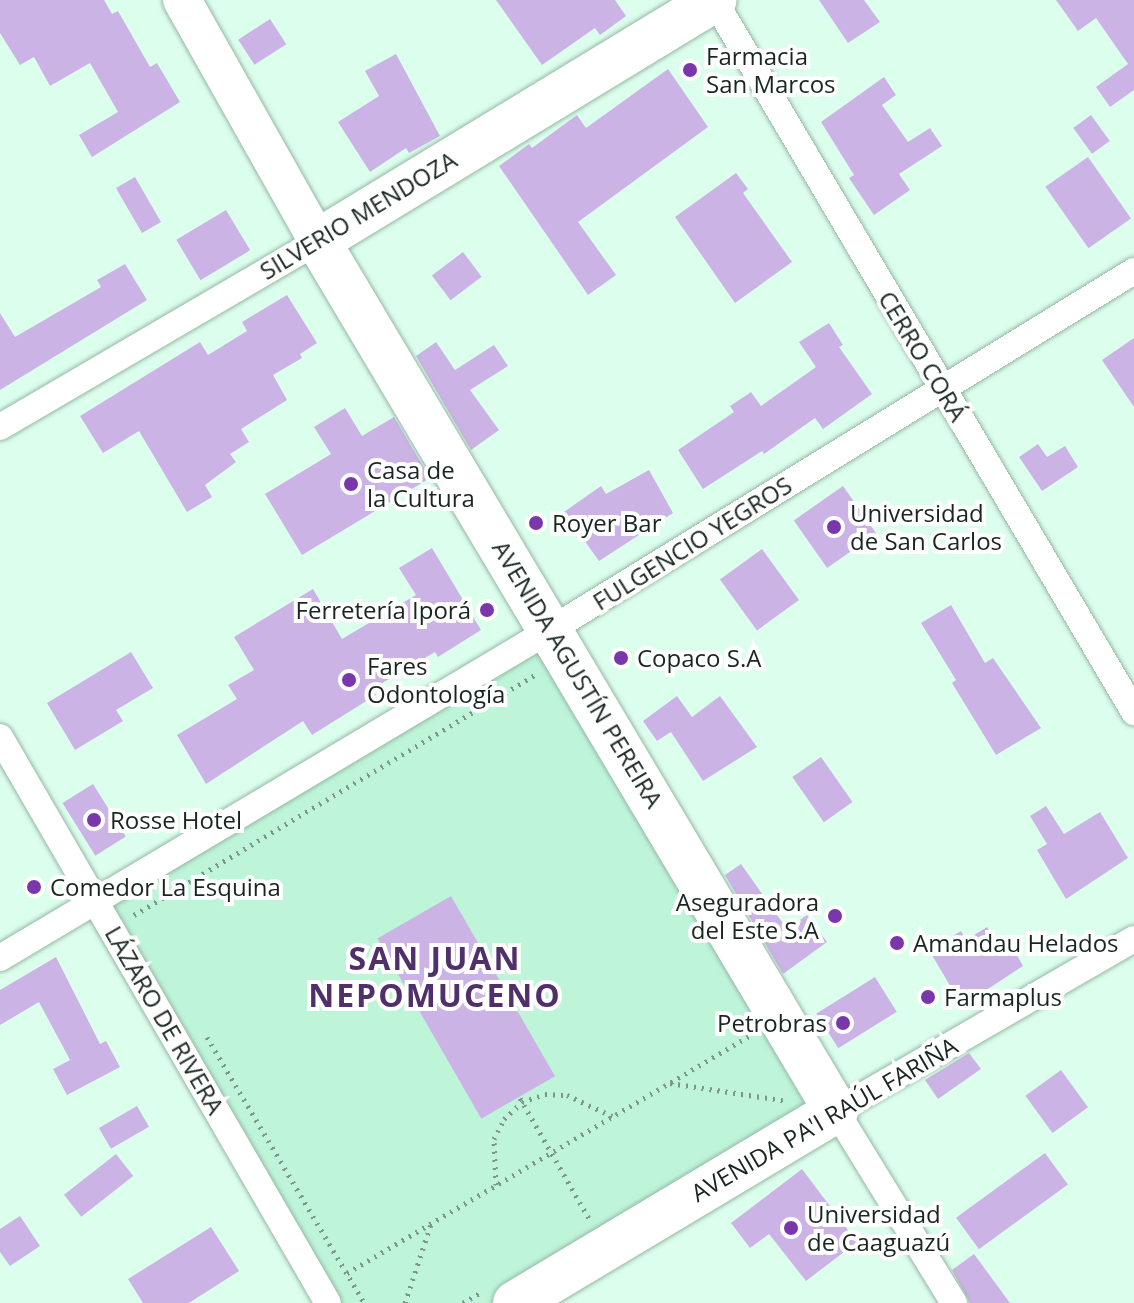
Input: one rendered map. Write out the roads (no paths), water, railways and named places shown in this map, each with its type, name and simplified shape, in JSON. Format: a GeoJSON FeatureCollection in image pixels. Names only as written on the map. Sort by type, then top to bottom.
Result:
{"type":"FeatureCollection","features":[{"type":"Feature","properties":{"kind":"highway","name":"SILVERIO MENDOZA"},"geometry":{"type":"LineString","coordinates":[[318,241],[714,0]]}},
{"type":"Feature","properties":{"kind":"highway","name":"AVENIDA AGUSTÍN PEREIRA"},"geometry":{"type":"LineString","coordinates":[[318,241],[552,629],[816,1107]]}},
{"type":"Feature","properties":{"kind":"highway","name":"AVENIDA PA'I RAÚL FARIÑA"},"geometry":{"type":"LineString","coordinates":[[515,1303],[816,1107]]}},
{"type":"Feature","properties":{"kind":"main road","name":"AVENIDA AGUSTÍN PEREIRA"},"geometry":{"type":"LineString","coordinates":[[182,0],[318,241]]}},
{"type":"Feature","properties":{"kind":"street","name":"CERRO CORÁ"},"geometry":{"type":"LineString","coordinates":[[714,0],[1134,712]]}},
{"type":"Feature","properties":{"kind":"street","name":"SILVERIO MENDOZA"},"geometry":{"type":"LineString","coordinates":[[0,427],[318,241]]}},
{"type":"Feature","properties":{"kind":"street","name":"FULGENCIO YEGROS"},"geometry":{"type":"LineString","coordinates":[[0,958],[552,629],[1134,271]]}},
{"type":"Feature","properties":{"kind":"street","name":"LÁZARO DE RIVERA"},"geometry":{"type":"LineString","coordinates":[[0,737],[328,1303]]}},
{"type":"Feature","properties":{"kind":"street","name":"AVENIDA PA'I RAÚL FARIÑA"},"geometry":{"type":"LineString","coordinates":[[816,1107],[1134,939]]}},
{"type":"Feature","properties":{"kind":"street","name":"AVENIDA AGUSTÍN PEREIRA"},"geometry":{"type":"LineString","coordinates":[[816,1107],[954,1303]]}},
{"type":"Feature","properties":{"kind":"place","name":"Farmacia San Marcos"},"geometry":{"type":"Point","coordinates":[690,70]}},
{"type":"Feature","properties":{"kind":"place","name":"Casa de la Cultura"},"geometry":{"type":"Point","coordinates":[351,484]}},
{"type":"Feature","properties":{"kind":"place","name":"Royer Bar"},"geometry":{"type":"Point","coordinates":[536,523]}},
{"type":"Feature","properties":{"kind":"place","name":"Universidad de San Carlos"},"geometry":{"type":"Point","coordinates":[834,527]}},
{"type":"Feature","properties":{"kind":"place","name":"Ferretería Iporá"},"geometry":{"type":"Point","coordinates":[487,610]}},
{"type":"Feature","properties":{"kind":"place","name":"Copaco S.A"},"geometry":{"type":"Point","coordinates":[621,658]}},
{"type":"Feature","properties":{"kind":"place","name":"Fares Odontología"},"geometry":{"type":"Point","coordinates":[349,680]}},
{"type":"Feature","properties":{"kind":"place","name":"Rosse Hotel"},"geometry":{"type":"Point","coordinates":[94,820]}},
{"type":"Feature","properties":{"kind":"place","name":"Comedor La Esquina"},"geometry":{"type":"Point","coordinates":[34,887]}},
{"type":"Feature","properties":{"kind":"place","name":"Aseguradora del Este S.A"},"geometry":{"type":"Point","coordinates":[835,916]}},
{"type":"Feature","properties":{"kind":"place","name":"Amandau Helados"},"geometry":{"type":"Point","coordinates":[897,943]}},
{"type":"Feature","properties":{"kind":"place","name":"Farmaplus"},"geometry":{"type":"Point","coordinates":[928,997]}},
{"type":"Feature","properties":{"kind":"place","name":"Petrobras"},"geometry":{"type":"Point","coordinates":[843,1023]}},
{"type":"Feature","properties":{"kind":"place","name":"Universidad de Caaguazú"},"geometry":{"type":"Point","coordinates":[791,1228]}},
{"type":"Feature","properties":{"kind":"district","name":"SAN JUAN NEPOMUCENO"},"geometry":{"type":"Point","coordinates":[435,978]}}]}
